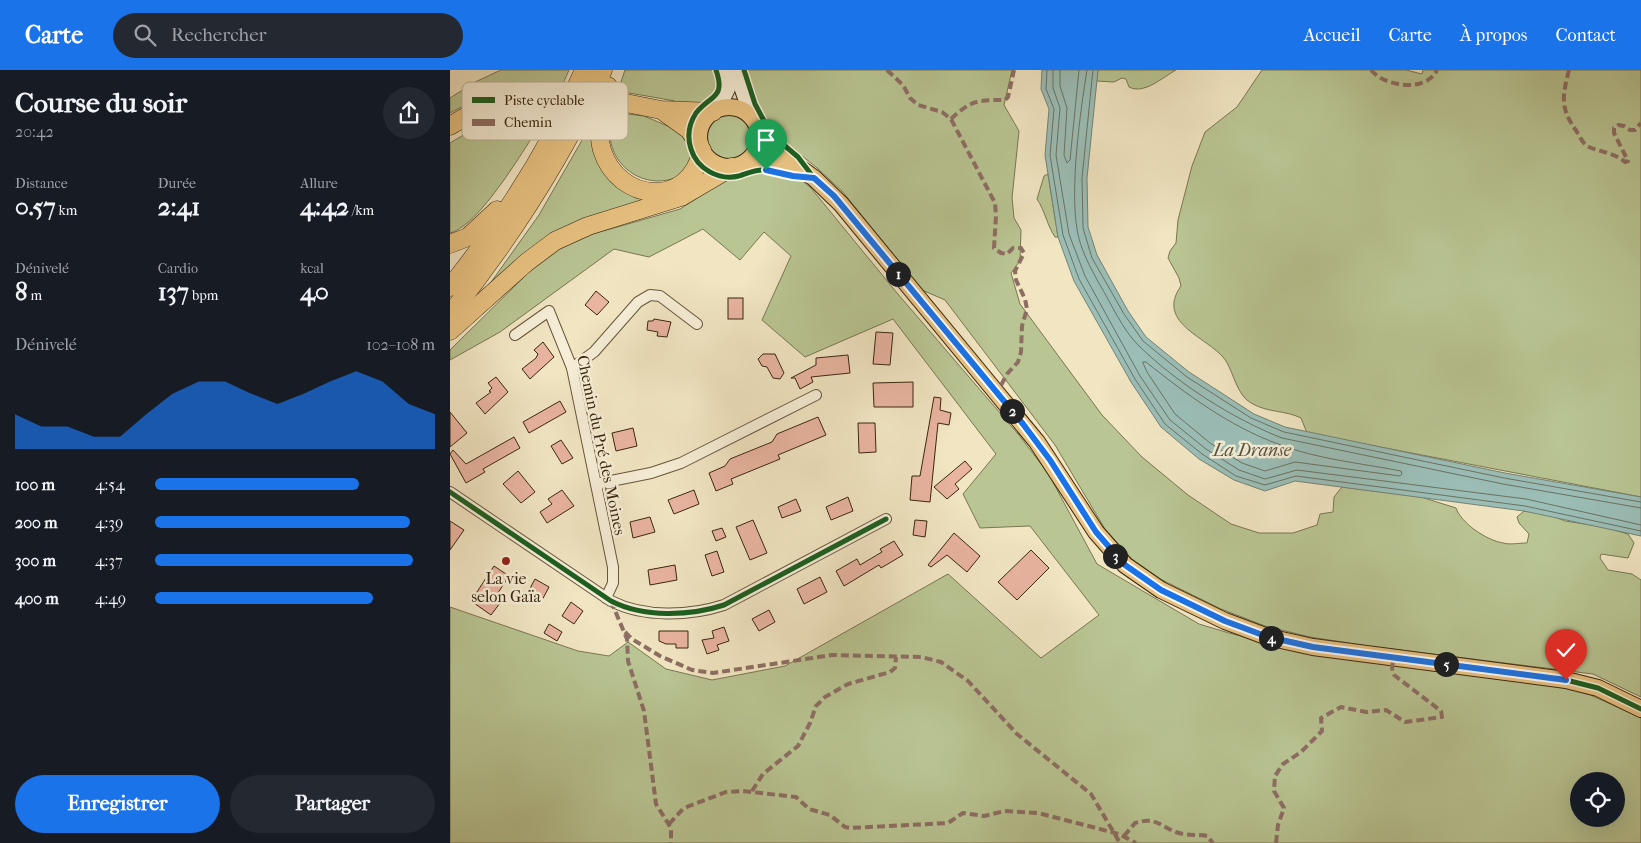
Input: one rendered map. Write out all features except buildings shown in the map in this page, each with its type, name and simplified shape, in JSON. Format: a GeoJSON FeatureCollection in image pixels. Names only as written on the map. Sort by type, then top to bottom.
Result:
{"type":"FeatureCollection","features":[{"type":"Feature","properties":{"kind":"highway"},"geometry":{"type":"LineString","coordinates":[[578,82],[584,70]]}},
{"type":"Feature","properties":{"kind":"highway"},"geometry":{"type":"LineString","coordinates":[[597,82],[603,70]]}},
{"type":"Feature","properties":{"kind":"highway"},"geometry":{"type":"LineString","coordinates":[[628,103],[661,110],[715,111]]}},
{"type":"Feature","properties":{"kind":"highway"},"geometry":{"type":"LineString","coordinates":[[600,140],[605,158],[622,180],[645,191],[669,190],[690,178],[698,164],[701,148],[689,130],[661,110]]}},
{"type":"Feature","properties":{"kind":"highway"},"geometry":{"type":"LineString","coordinates":[[450,126],[462,120]]}},
{"type":"Feature","properties":{"kind":"highway"},"geometry":{"type":"LineString","coordinates":[[450,287],[486,240],[521,188],[548,140]]}},
{"type":"Feature","properties":{"kind":"highway"},"geometry":{"type":"LineString","coordinates":[[450,314],[496,255],[537,194],[568,140]]}},
{"type":"Feature","properties":{"kind":"highway"},"geometry":{"type":"LineString","coordinates":[[450,331],[536,254],[555,240],[588,226],[681,198],[739,164]]}},
{"type":"Feature","properties":{"kind":"highway"},"geometry":{"type":"LineString","coordinates":[[450,244],[468,237],[521,188]]}},
{"type":"Feature","properties":{"kind":"main road"},"geometry":{"type":"LineString","coordinates":[[724,70],[728,89],[715,111],[701,127],[701,148],[708,158],[717,164],[771,162],[798,168]]}},
{"type":"Feature","properties":{"kind":"main road"},"geometry":{"type":"LineString","coordinates":[[735,70],[755,124],[767,143],[820,183],[840,204],[1037,442],[1104,544],[1125,565],[1148,582],[1225,621],[1283,641],[1322,648],[1566,680],[1598,688],[1641,708]]}},
{"type":"Feature","properties":{"kind":"main road"},"geometry":{"type":"LineString","coordinates":[[715,111],[736,108],[755,124],[758,146],[739,164]]}},
{"type":"Feature","properties":{"kind":"street"},"geometry":{"type":"LineString","coordinates":[[572,368],[594,352],[638,302],[650,295],[660,296],[697,324]]}},
{"type":"Feature","properties":{"kind":"street","name":"Chemin du Pré des Moines"},"geometry":{"type":"LineString","coordinates":[[515,334],[549,311],[572,368],[614,575],[612,587],[606,598]]}},
{"type":"Feature","properties":{"kind":"street"},"geometry":{"type":"LineString","coordinates":[[596,484],[652,473],[681,463],[816,395]]}},
{"type":"Feature","properties":{"kind":"street"},"geometry":{"type":"LineString","coordinates":[[450,492],[606,598],[623,607],[655,613],[712,609],[736,599],[886,519]]}},
{"type":"Feature","properties":{"kind":"green space"},"geometry":{"type":"Polygon","coordinates":[[[501,70],[569,70],[564,82],[475,82],[501,70]]]}},
{"type":"Feature","properties":{"kind":"green space"},"geometry":{"type":"Polygon","coordinates":[[[625,70],[714,70],[716,88],[709,100],[699,108],[675,104],[675,101],[628,93],[628,82],[621,82],[625,70]]]}},
{"type":"Feature","properties":{"kind":"green space"},"geometry":{"type":"Polygon","coordinates":[[[746,70],[1012,70],[1004,105],[1019,131],[1012,198],[1014,218],[1021,230],[1020,261],[1011,273],[1020,304],[1102,415],[1142,457],[1188,495],[1231,524],[1259,533],[1293,533],[1317,525],[1320,514],[1333,512],[1334,497],[1342,487],[1421,497],[1456,508],[1463,519],[1475,530],[1482,535],[1506,544],[1527,543],[1529,534],[1519,523],[1517,517],[1524,511],[1548,514],[1565,521],[1604,527],[1628,534],[1634,543],[1628,558],[1601,554],[1600,558],[1608,570],[1632,574],[1641,580],[1641,697],[1593,674],[1368,646],[1310,637],[1265,626],[1221,609],[1160,579],[1133,560],[1105,529],[1055,445],[945,300],[922,290],[842,191],[816,167],[773,133],[757,104],[746,70]]]}},
{"type":"Feature","properties":{"kind":"green space"},"geometry":{"type":"Polygon","coordinates":[[[1098,70],[1176,70],[1147,87],[1135,89],[1129,87],[1126,79],[1122,78],[1114,82],[1096,81],[1098,70]]]}},
{"type":"Feature","properties":{"kind":"green space"},"geometry":{"type":"Polygon","coordinates":[[[1262,70],[1406,70],[1422,74],[1423,70],[1641,70],[1641,497],[1307,433],[1301,418],[1257,406],[1242,395],[1226,361],[1179,320],[1175,311],[1175,299],[1181,286],[1179,278],[1168,258],[1170,251],[1176,243],[1178,220],[1192,166],[1205,132],[1237,107],[1262,70]]]}},
{"type":"Feature","properties":{"kind":"green space"},"geometry":{"type":"Polygon","coordinates":[[[462,90],[462,107],[450,113],[450,98],[462,90]]]}},
{"type":"Feature","properties":{"kind":"green space"},"geometry":{"type":"Polygon","coordinates":[[[628,114],[644,116],[670,127],[674,125],[678,128],[688,144],[693,161],[692,166],[675,178],[652,181],[634,174],[626,168],[614,153],[611,140],[628,140],[628,114]]]}},
{"type":"Feature","properties":{"kind":"green space"},"geometry":{"type":"Polygon","coordinates":[[[725,115],[733,115],[745,121],[751,137],[745,153],[733,159],[725,159],[713,153],[707,141],[707,133],[713,121],[725,115]]]}},
{"type":"Feature","properties":{"kind":"green space"},"geometry":{"type":"Polygon","coordinates":[[[462,136],[462,140],[530,140],[505,178],[477,214],[463,226],[450,233],[450,143],[462,136]]]}},
{"type":"Feature","properties":{"kind":"green space"},"geometry":{"type":"Polygon","coordinates":[[[582,140],[594,140],[651,197],[605,215],[479,299],[539,215],[582,140]]]}},
{"type":"Feature","properties":{"kind":"green space"},"geometry":{"type":"Polygon","coordinates":[[[758,171],[799,178],[811,188],[897,293],[1018,434],[1048,473],[1097,564],[1199,624],[1317,654],[1584,692],[1641,718],[1641,843],[450,843],[450,607],[578,651],[609,656],[628,642],[666,669],[712,680],[785,666],[948,574],[1041,658],[1099,615],[1030,526],[980,528],[963,494],[996,454],[893,319],[805,357],[762,320],[791,256],[764,232],[740,260],[703,229],[649,257],[614,249],[500,332],[450,360],[450,350],[528,273],[560,249],[593,234],[680,209],[727,179],[758,171]]]}},
{"type":"Feature","properties":{"kind":"green space"},"geometry":{"type":"Polygon","coordinates":[[[1048,174],[1058,237],[1055,237],[1052,232],[1037,199],[1044,176],[1048,174]]]}},
{"type":"Feature","properties":{"kind":"water","name":"La Dranse"},"geometry":{"type":"Polygon","coordinates":[[[1042,70],[1098,70],[1087,178],[1088,227],[1097,255],[1128,311],[1146,337],[1189,372],[1254,414],[1285,427],[1505,473],[1641,497],[1641,536],[1524,511],[1295,481],[1265,491],[1234,480],[1199,459],[1161,427],[1131,382],[1074,281],[1058,237],[1045,155],[1049,109],[1041,89],[1042,70]]]}},
{"type":"Feature","properties":{"kind":"marked path"},"geometry":{"type":"LineString","coordinates":[[887,70],[903,85],[910,98],[918,105],[942,112],[951,119],[995,203],[994,248],[1001,253],[1007,254],[1013,248],[1021,248],[1024,253],[1015,271],[1016,280],[1025,299],[1027,309],[1022,326],[1021,352],[1018,362],[1007,374],[997,393]]}},
{"type":"Feature","properties":{"kind":"marked path"},"geometry":{"type":"LineString","coordinates":[[951,119],[975,102],[1005,100],[1008,97],[1014,70]]}},
{"type":"Feature","properties":{"kind":"marked path"},"geometry":{"type":"LineString","coordinates":[[1371,70],[1377,76],[1395,84],[1405,85],[1415,85],[1424,82],[1432,77],[1437,70]]}},
{"type":"Feature","properties":{"kind":"marked path"},"geometry":{"type":"LineString","coordinates":[[1569,70],[1564,96],[1565,109],[1571,124],[1587,146],[1625,162],[1628,161],[1614,133],[1614,128],[1618,125],[1635,130],[1641,123]]}},
{"type":"Feature","properties":{"kind":"marked path"},"geometry":{"type":"LineString","coordinates":[[611,601],[627,639],[628,661],[644,711],[656,804],[671,828],[671,843]]}},
{"type":"Feature","properties":{"kind":"marked path"},"geometry":{"type":"LineString","coordinates":[[625,632],[632,639],[660,656],[692,670],[713,673],[832,655],[921,657],[941,662],[968,681],[1017,734],[1091,794],[1120,843]]}},
{"type":"Feature","properties":{"kind":"marked path"},"geometry":{"type":"LineString","coordinates":[[752,791],[763,774],[798,746],[810,723],[816,706],[825,697],[848,684],[890,672],[895,668],[896,657]]}},
{"type":"Feature","properties":{"kind":"marked path"},"geometry":{"type":"LineString","coordinates":[[1276,843],[1278,825],[1284,808],[1274,791],[1275,776],[1283,764],[1301,752],[1322,731],[1321,718],[1341,707],[1366,712],[1386,710],[1405,722],[1442,717],[1441,711],[1394,675],[1392,671],[1393,658]]}},
{"type":"Feature","properties":{"kind":"marked path"},"geometry":{"type":"LineString","coordinates":[[669,824],[683,809],[689,806],[726,792],[743,791],[796,797],[809,809],[830,815],[845,827],[850,828],[948,823],[963,813],[984,816],[1005,811],[1038,813],[1119,834],[1136,843]]}},
{"type":"Feature","properties":{"kind":"marked path"},"geometry":{"type":"LineString","coordinates":[[1124,836],[1135,823],[1149,821],[1182,834],[1207,836],[1213,843]]}},
{"type":"Feature","properties":{"kind":"cycle path"},"geometry":{"type":"LineString","coordinates":[[716,70],[719,79],[718,92],[696,113],[689,131],[691,149],[698,162],[710,172],[724,177],[739,176],[762,170],[814,178]]}},
{"type":"Feature","properties":{"kind":"cycle path"},"geometry":{"type":"LineString","coordinates":[[744,70],[755,104],[771,134],[798,157],[814,178],[841,204],[1037,442],[1096,532],[1125,565],[1161,590],[1225,621],[1268,637],[1313,647],[1566,680],[1598,688],[1641,709]]}},
{"type":"Feature","properties":{"kind":"cycle path"},"geometry":{"type":"LineString","coordinates":[[450,492],[611,601],[624,607],[667,614],[711,609],[724,605],[886,519]]}},
{"type":"Feature","properties":{"kind":"place","name":"La vie selon Gaïa"},"geometry":{"type":"Point","coordinates":[506,561]}},
{"type":"Feature","properties":{"kind":"route"},"geometry":{"type":"LineString","coordinates":[[766,170],[814,178],[834,196],[1037,442],[1104,544],[1125,565],[1148,582],[1199,610],[1254,632],[1283,641],[1313,647],[1566,680]]}}]}
